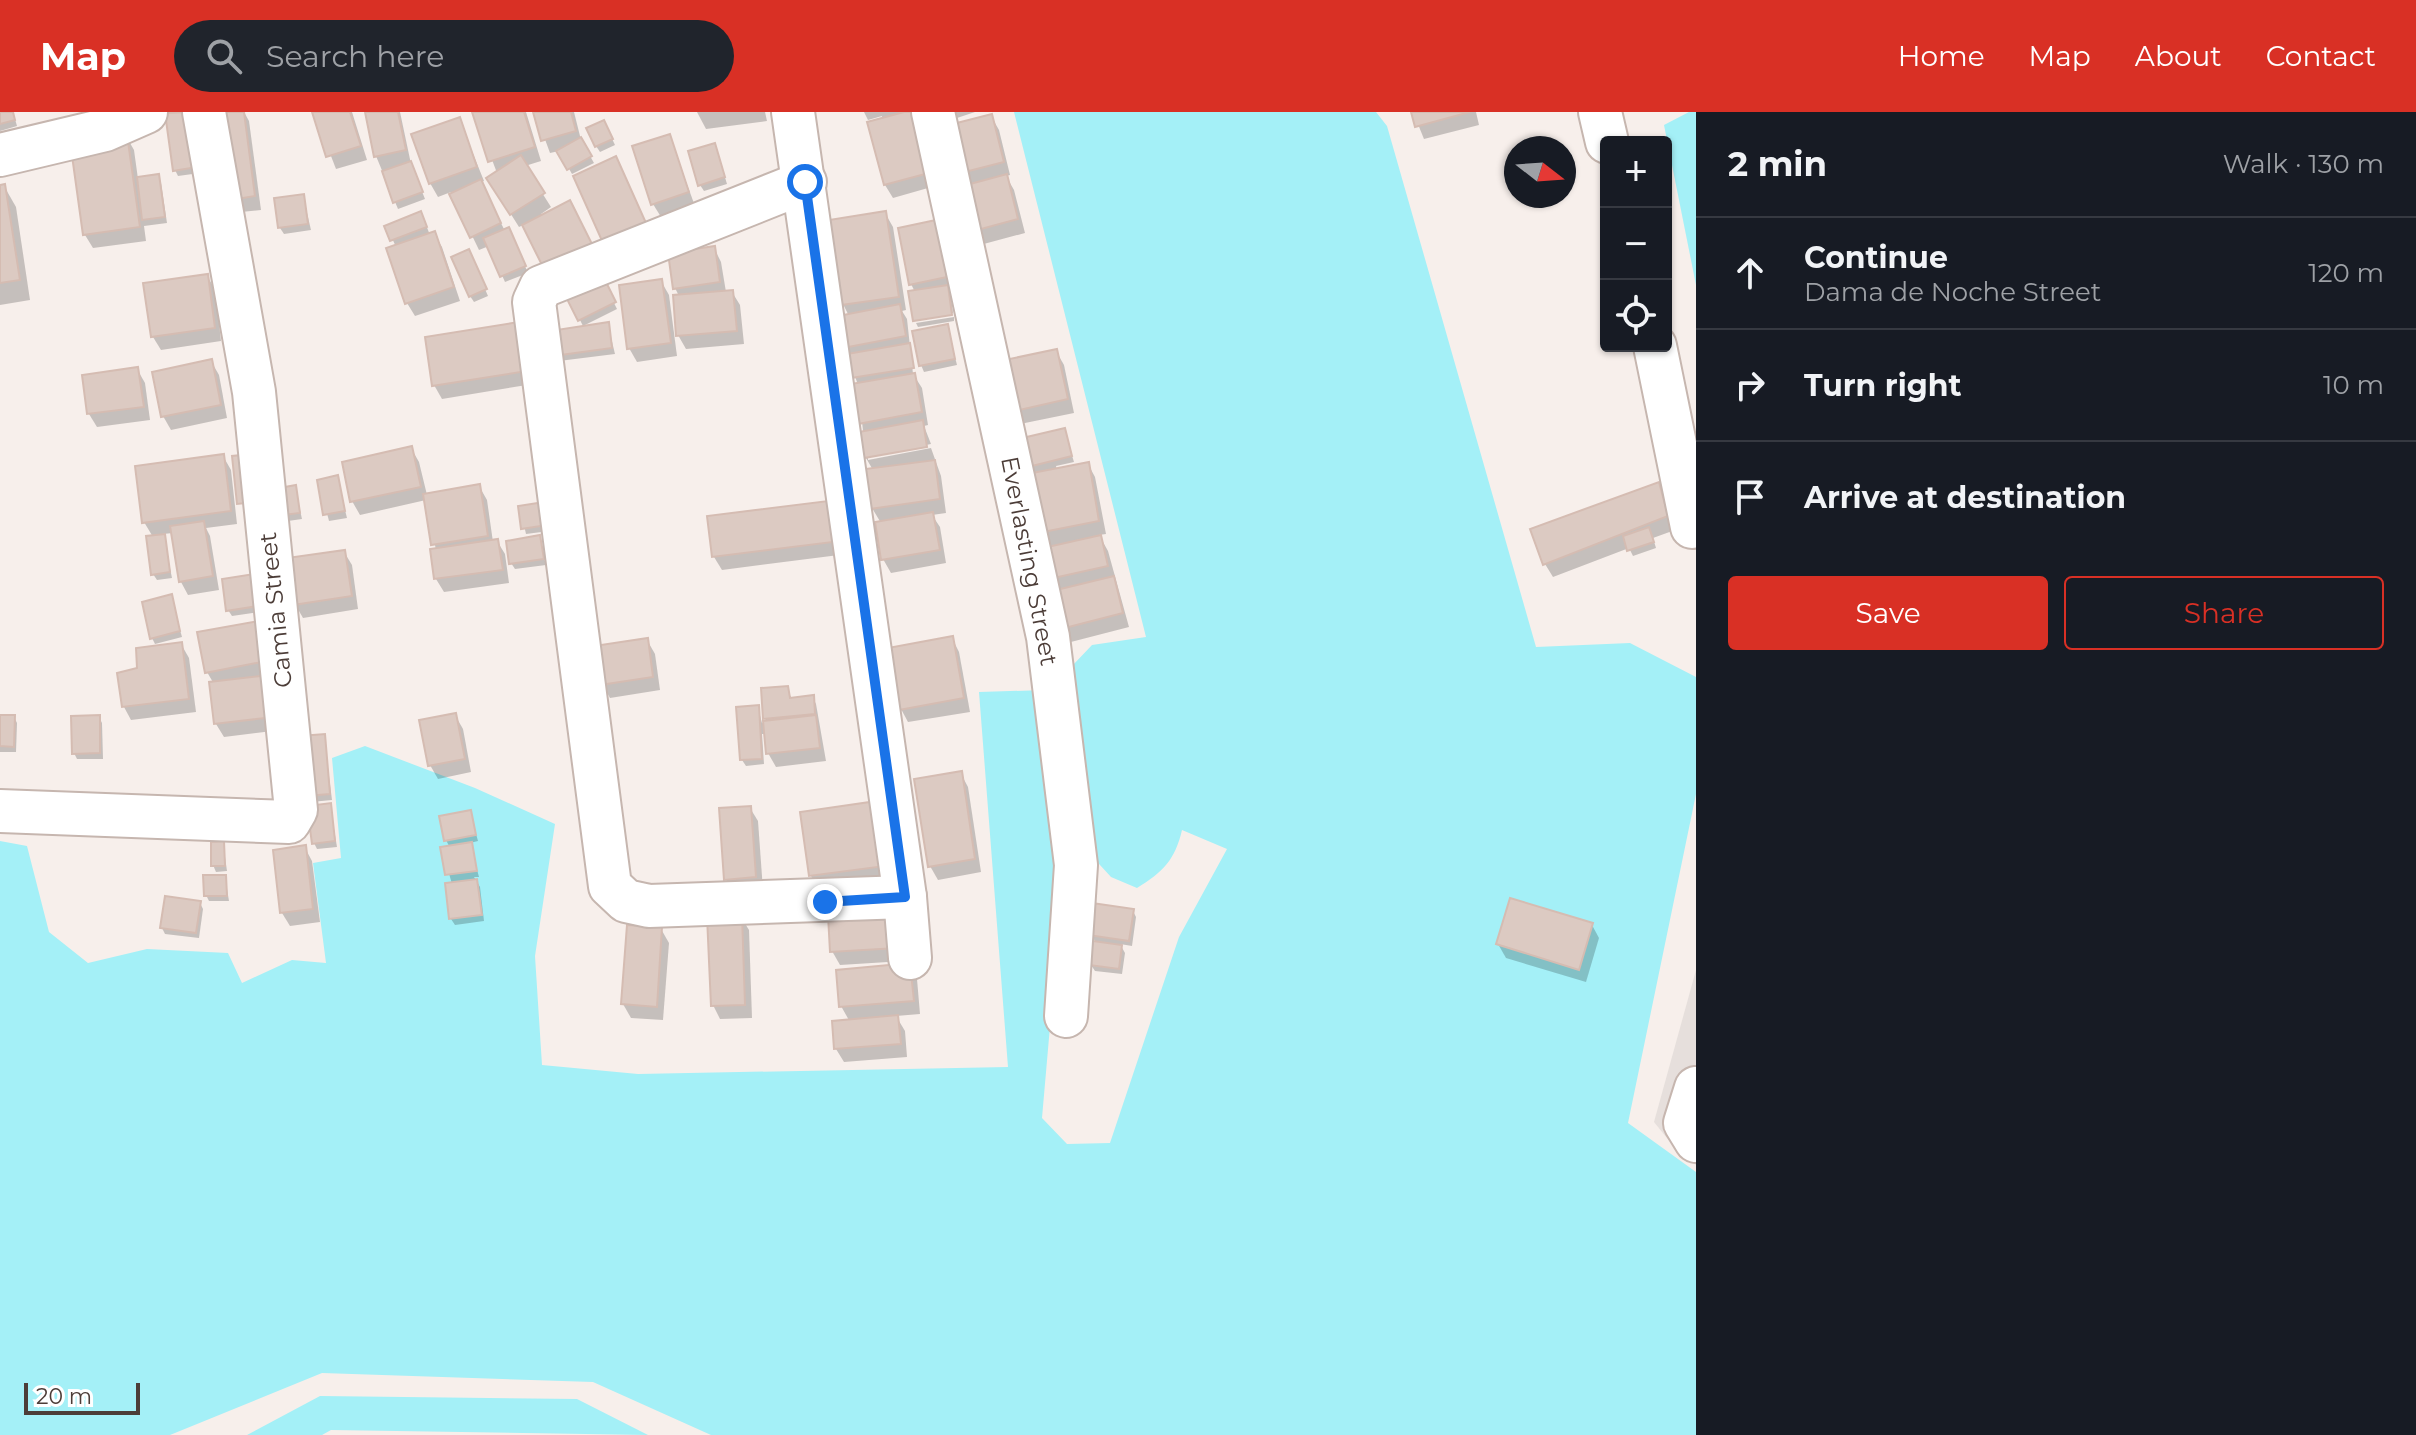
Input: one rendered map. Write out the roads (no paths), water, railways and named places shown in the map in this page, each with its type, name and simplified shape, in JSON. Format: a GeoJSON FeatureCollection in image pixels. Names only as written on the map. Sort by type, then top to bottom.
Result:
{"type":"FeatureCollection","features":[{"type":"Feature","properties":{"kind":"street"},"geometry":{"type":"LineString","coordinates":[[0,155],[105,130],[146,112]]}},
{"type":"Feature","properties":{"kind":"street","name":"Camia Street"},"geometry":{"type":"LineString","coordinates":[[0,811],[289,822],[296,810],[254,392],[204,112]]}},
{"type":"Feature","properties":{"kind":"street"},"geometry":{"type":"LineString","coordinates":[[793,112],[905,897],[910,958]]}},
{"type":"Feature","properties":{"kind":"street","name":"Everlasting Street"},"geometry":{"type":"LineString","coordinates":[[933,112],[1048,637],[1076,865],[1066,1016]]}},
{"type":"Feature","properties":{"kind":"street"},"geometry":{"type":"LineString","coordinates":[[1600,112],[1606,136]]}},
{"type":"Feature","properties":{"kind":"street"},"geometry":{"type":"LineString","coordinates":[[805,182],[541,287],[534,302],[610,886],[626,901],[649,906],[905,897]]}},
{"type":"Feature","properties":{"kind":"street"},"geometry":{"type":"LineString","coordinates":[[1656,352],[1692,527]]}},
{"type":"Feature","properties":{"kind":"street"},"geometry":{"type":"LineString","coordinates":[[1696,1088],[1685,1123],[1696,1141]]}},
{"type":"Feature","properties":{"kind":"water"},"geometry":{"type":"Polygon","coordinates":[[[1014,112],[1376,112],[1387,126],[1536,647],[1630,643],[1696,677],[1696,794],[1628,1123],[1696,1172],[1696,1435],[711,1435],[593,1382],[322,1373],[170,1435],[0,1435],[0,841],[27,846],[49,932],[88,963],[147,949],[228,953],[242,983],[292,960],[326,963],[313,863],[341,858],[332,758],[365,746],[475,788],[555,824],[535,956],[542,1065],[638,1074],[1008,1067],[979,692],[1045,690],[1060,912],[1042,1118],[1067,1144],[1110,1143],[1179,937],[1227,849],[1182,830],[1167,864],[1137,888],[1111,877],[1089,853],[1073,665],[1092,645],[1146,637],[1014,112]]]}},
{"type":"Feature","properties":{"kind":"water"},"geometry":{"type":"Polygon","coordinates":[[[1689,112],[1696,112],[1696,285],[1672,165],[1672,136],[1666,136],[1664,125],[1689,112]]]}},
{"type":"Feature","properties":{"kind":"water"},"geometry":{"type":"Polygon","coordinates":[[[320,1396],[577,1399],[648,1435],[331,1430],[322,1435],[247,1435],[320,1396]]]}}]}
